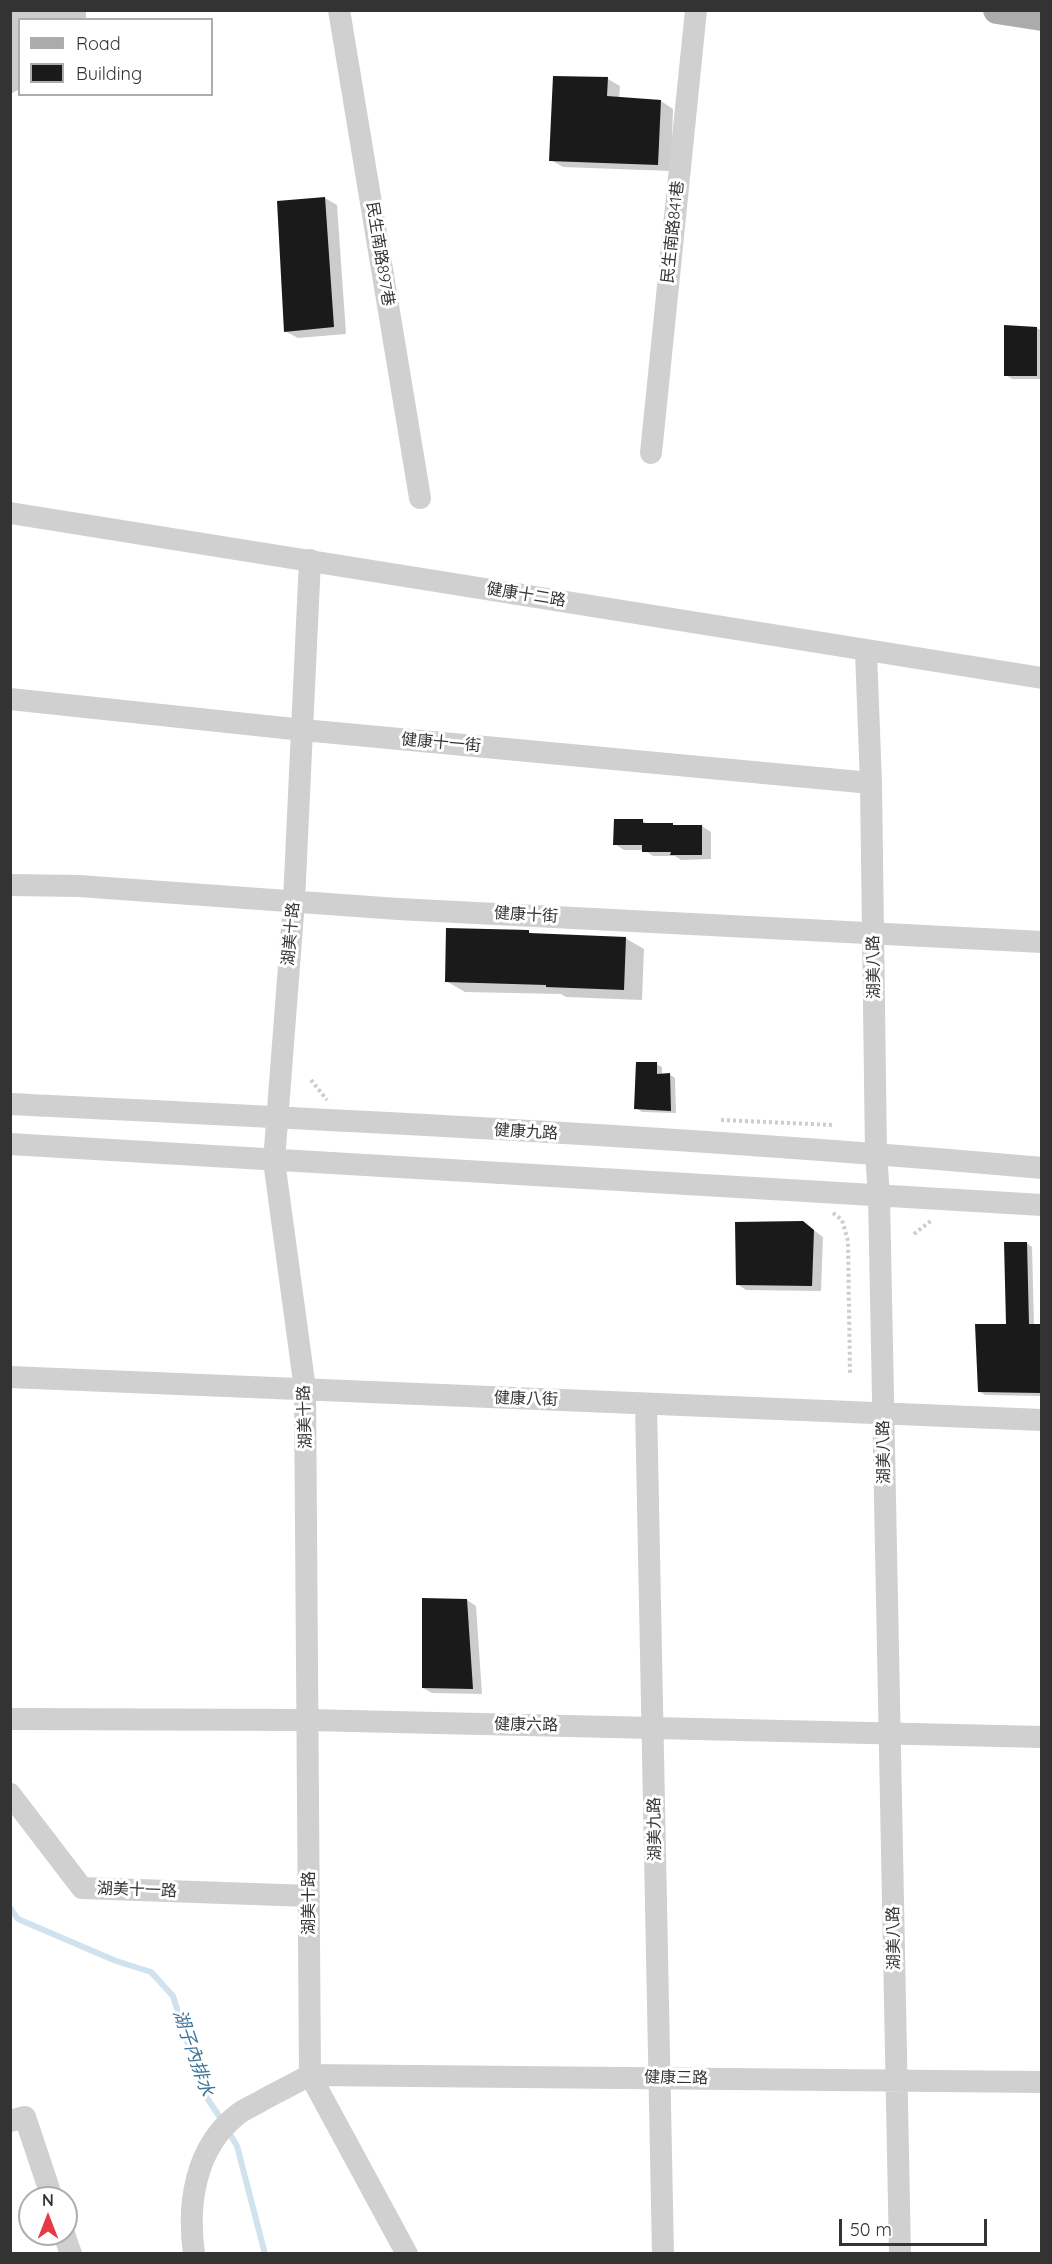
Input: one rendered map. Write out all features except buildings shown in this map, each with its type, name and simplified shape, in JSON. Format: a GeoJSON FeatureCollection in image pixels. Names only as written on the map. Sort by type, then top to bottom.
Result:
{"type":"FeatureCollection","features":[{"type":"Feature","properties":{"kind":"main road"},"geometry":{"type":"LineString","coordinates":[[997,10],[1041,17]]}},
{"type":"Feature","properties":{"kind":"street","name":"民生南路897巷"},"geometry":{"type":"LineString","coordinates":[[339,10],[420,498]]}},
{"type":"Feature","properties":{"kind":"street","name":"民生南路841巷"},"geometry":{"type":"LineString","coordinates":[[651,453],[696,10]]}},
{"type":"Feature","properties":{"kind":"street","name":"健康十二路"},"geometry":{"type":"LineString","coordinates":[[10,513],[866,652],[1041,678]]}},
{"type":"Feature","properties":{"kind":"street","name":"湖美十路"},"geometry":{"type":"LineString","coordinates":[[310,560],[294,901],[275,1117],[274,1161],[305,1389],[310,2075],[407,2253]]}},
{"type":"Feature","properties":{"kind":"street","name":"湖美八路"},"geometry":{"type":"LineString","coordinates":[[866,652],[871,783],[876,1153],[879,1196],[900,2253]]}},
{"type":"Feature","properties":{"kind":"street","name":"健康十一街"},"geometry":{"type":"LineString","coordinates":[[10,699],[303,730],[871,783]]}},
{"type":"Feature","properties":{"kind":"street","name":"健康十街"},"geometry":{"type":"LineString","coordinates":[[10,885],[90,887],[398,909],[1041,942]]}},
{"type":"Feature","properties":{"kind":"street","name":"健康九路"},"geometry":{"type":"LineString","coordinates":[[10,1104],[275,1117],[876,1153],[1041,1168]]}},
{"type":"Feature","properties":{"kind":"street"},"geometry":{"type":"LineString","coordinates":[[10,1144],[1041,1205]]}},
{"type":"Feature","properties":{"kind":"street","name":"健康八街"},"geometry":{"type":"LineString","coordinates":[[10,1377],[1041,1420]]}},
{"type":"Feature","properties":{"kind":"street","name":"湖美九路"},"geometry":{"type":"LineString","coordinates":[[646,1404],[663,2253]]}},
{"type":"Feature","properties":{"kind":"street","name":"健康六路"},"geometry":{"type":"LineString","coordinates":[[10,1719],[308,1720],[1041,1737]]}},
{"type":"Feature","properties":{"kind":"street","name":"湖美十一路"},"geometry":{"type":"LineString","coordinates":[[10,1794],[82,1888],[309,1896]]}},
{"type":"Feature","properties":{"kind":"street"},"geometry":{"type":"LineString","coordinates":[[194,2253],[191,2230],[193,2192],[204,2155],[212,2140],[237,2114],[310,2075]]}},
{"type":"Feature","properties":{"kind":"street","name":"健康三路"},"geometry":{"type":"LineString","coordinates":[[310,2075],[1041,2082]]}},
{"type":"Feature","properties":{"kind":"street"},"geometry":{"type":"LineString","coordinates":[[18,2119],[47,2186]]}},
{"type":"Feature","properties":{"kind":"path"},"geometry":{"type":"LineString","coordinates":[[825,1211],[842,1220],[848,1241],[850,1373]]}},
{"type":"Feature","properties":{"kind":"waterway","name":"湖子內排水"},"geometry":{"type":"LineString","coordinates":[[10,1908],[18,1919],[116,1961],[151,1972],[173,1996],[203,2092],[223,2122]]}},
{"type":"Feature","properties":{"kind":"waterway","name":"湖子內排水"},"geometry":{"type":"LineString","coordinates":[[228,2131],[237,2146],[265,2254]]}}]}
